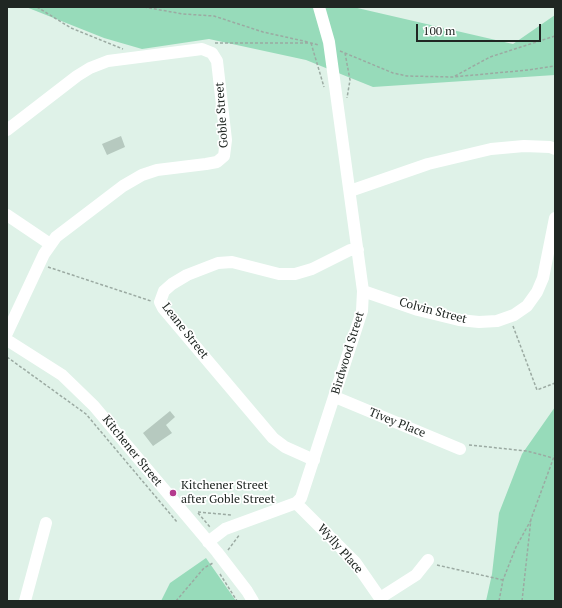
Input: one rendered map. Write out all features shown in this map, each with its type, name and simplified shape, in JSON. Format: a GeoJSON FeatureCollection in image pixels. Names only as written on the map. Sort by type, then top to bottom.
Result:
{"type":"FeatureCollection","features":[{"type":"Feature","properties":{"kind":"street","name":"Birdwood Street"},"geometry":{"type":"LineString","coordinates":[[296,503],[301,498],[356,333],[362,311],[363,291],[331,49],[319,7]]}},
{"type":"Feature","properties":{"kind":"street","name":"Goble Street"},"geometry":{"type":"LineString","coordinates":[[7,130],[77,76],[90,68],[108,61],[202,49],[212,53],[217,61],[226,140],[224,156],[217,162],[157,170],[142,175],[123,186],[50,244],[39,264],[7,333]]}},
{"type":"Feature","properties":{"kind":"street"},"geometry":{"type":"LineString","coordinates":[[350,191],[428,164],[490,149],[524,146],[550,147],[555,150]]}},
{"type":"Feature","properties":{"kind":"street"},"geometry":{"type":"LineString","coordinates":[[7,215],[50,244]]}},
{"type":"Feature","properties":{"kind":"street","name":"Colvin Street"},"geometry":{"type":"LineString","coordinates":[[363,291],[418,310],[459,320],[479,322],[497,321],[510,317],[527,306],[537,292],[543,278],[555,218]]}},
{"type":"Feature","properties":{"kind":"street","name":"Leane Street"},"geometry":{"type":"LineString","coordinates":[[314,460],[285,447],[273,438],[160,302],[162,295],[172,284],[188,275],[218,263],[232,262],[279,274],[295,274],[312,269],[350,250],[358,250]]}},
{"type":"Feature","properties":{"kind":"street","name":"Kitchener Street"},"geometry":{"type":"LineString","coordinates":[[7,340],[50,366],[94,406],[208,542],[242,584],[253,601]]}},
{"type":"Feature","properties":{"kind":"street","name":"Tivey Place"},"geometry":{"type":"LineString","coordinates":[[335,397],[460,449]]}},
{"type":"Feature","properties":{"kind":"street"},"geometry":{"type":"LineString","coordinates":[[208,542],[225,529],[296,503]]}},
{"type":"Feature","properties":{"kind":"street","name":"Wylly Place"},"geometry":{"type":"LineString","coordinates":[[296,503],[355,562],[381,599],[416,575],[428,560]]}},
{"type":"Feature","properties":{"kind":"street"},"geometry":{"type":"LineString","coordinates":[[25,601],[46,523]]}},
{"type":"Feature","properties":{"kind":"path"},"geometry":{"type":"LineString","coordinates":[[37,7],[71,28],[125,50]]}},
{"type":"Feature","properties":{"kind":"path"},"geometry":{"type":"LineString","coordinates":[[144,7],[183,14],[214,16],[262,32],[311,43],[345,53],[393,73],[406,76],[453,77],[555,66]]}},
{"type":"Feature","properties":{"kind":"path"},"geometry":{"type":"LineString","coordinates":[[453,77],[490,57],[555,36]]}},
{"type":"Feature","properties":{"kind":"path"},"geometry":{"type":"LineString","coordinates":[[209,43],[311,43]]}},
{"type":"Feature","properties":{"kind":"path"},"geometry":{"type":"LineString","coordinates":[[311,43],[325,88],[330,89]]}},
{"type":"Feature","properties":{"kind":"path"},"geometry":{"type":"LineString","coordinates":[[338,108],[344,107],[350,80],[345,53]]}},
{"type":"Feature","properties":{"kind":"path"},"geometry":{"type":"LineString","coordinates":[[39,264],[162,305]]}},
{"type":"Feature","properties":{"kind":"path"},"geometry":{"type":"LineString","coordinates":[[510,317],[537,390],[555,383]]}},
{"type":"Feature","properties":{"kind":"path"},"geometry":{"type":"LineString","coordinates":[[7,357],[86,414],[182,527]]}},
{"type":"Feature","properties":{"kind":"path"},"geometry":{"type":"LineString","coordinates":[[460,449],[469,445],[527,451],[553,458]]}},
{"type":"Feature","properties":{"kind":"path"},"geometry":{"type":"LineString","coordinates":[[499,601],[503,580],[516,547],[531,519],[555,454]]}},
{"type":"Feature","properties":{"kind":"path"},"geometry":{"type":"LineString","coordinates":[[198,512],[231,516]]}},
{"type":"Feature","properties":{"kind":"path"},"geometry":{"type":"LineString","coordinates":[[522,601],[531,519]]}},
{"type":"Feature","properties":{"kind":"path"},"geometry":{"type":"LineString","coordinates":[[428,560],[440,566],[503,580]]}},
{"type":"Feature","properties":{"kind":"path"},"geometry":{"type":"LineString","coordinates":[[176,601],[204,568],[212,563],[237,601]]}},
{"type":"Feature","properties":{"kind":"green space"},"geometry":{"type":"Polygon","coordinates":[[[26,7],[353,7],[513,44],[555,15],[555,75],[373,87],[306,60],[209,39],[142,49],[104,38],[26,7]]]}},
{"type":"Feature","properties":{"kind":"green space"},"geometry":{"type":"Polygon","coordinates":[[[555,407],[555,601],[486,601],[492,574],[499,513],[522,454],[555,407]]]}},
{"type":"Feature","properties":{"kind":"green space"},"geometry":{"type":"Polygon","coordinates":[[[206,558],[236,601],[161,601],[170,583],[206,558]]]}},
{"type":"Feature","properties":{"kind":"building"},"geometry":{"type":"Polygon","coordinates":[[[121,136],[125,147],[107,155],[102,144],[121,136]]]}},
{"type":"Feature","properties":{"kind":"building"},"geometry":{"type":"Polygon","coordinates":[[[170,411],[175,417],[166,425],[172,433],[153,446],[143,433],[170,411]]]}},
{"type":"Feature","properties":{"kind":"place","name":"Kitchener Street after Goble Street"},"geometry":{"type":"Point","coordinates":[173,493]}}]}
